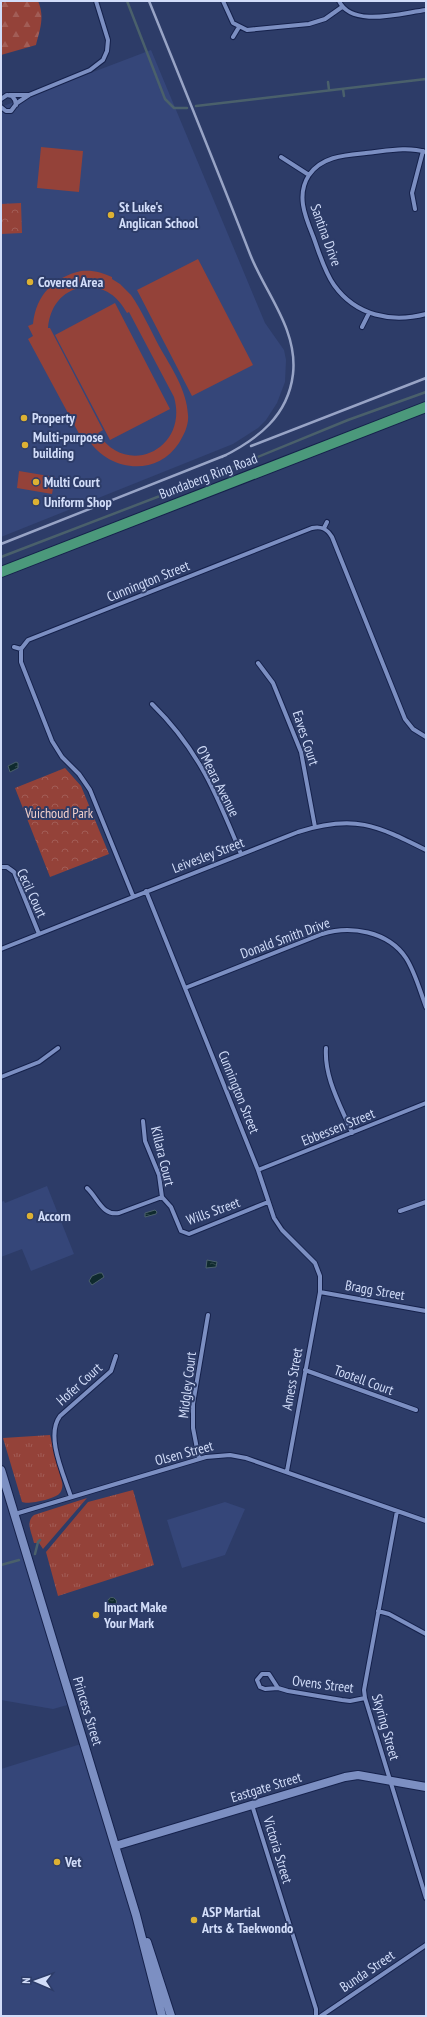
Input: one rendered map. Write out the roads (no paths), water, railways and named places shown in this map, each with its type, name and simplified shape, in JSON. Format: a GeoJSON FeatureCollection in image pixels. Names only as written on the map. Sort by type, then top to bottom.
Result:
{"type":"FeatureCollection","features":[{"type":"Feature","properties":{"kind":"main road","name":"Bundaberg Ring Road"},"geometry":{"type":"LineString","coordinates":[[1,572],[426,407]]}},
{"type":"Feature","properties":{"kind":"main road","name":"Princess Street"},"geometry":{"type":"LineString","coordinates":[[1,1470],[136,1915],[162,2016]]}},
{"type":"Feature","properties":{"kind":"main road","name":"Eastgate Street"},"geometry":{"type":"LineString","coordinates":[[115,1846],[345,1777],[358,1775],[426,1787]]}},
{"type":"Feature","properties":{"kind":"main road","name":"Princess Street"},"geometry":{"type":"LineString","coordinates":[[136,1915],[151,1952],[171,2016]]}},
{"type":"Feature","properties":{"kind":"street"},"geometry":{"type":"LineString","coordinates":[[1,107],[3,110],[11,111],[29,95],[90,70],[103,60],[107,51],[108,40],[96,1]]}},
{"type":"Feature","properties":{"kind":"street"},"geometry":{"type":"LineString","coordinates":[[223,1],[230,18],[239,27],[252,30],[309,24],[325,18],[342,7]]}},
{"type":"Feature","properties":{"kind":"street"},"geometry":{"type":"LineString","coordinates":[[339,1],[342,7],[350,13],[361,17],[426,10]]}},
{"type":"Feature","properties":{"kind":"street"},"geometry":{"type":"LineString","coordinates":[[233,37],[239,27]]}},
{"type":"Feature","properties":{"kind":"street"},"geometry":{"type":"LineString","coordinates":[[1,99],[4,96],[9,95],[29,95]]}},
{"type":"Feature","properties":{"kind":"street"},"geometry":{"type":"LineString","coordinates":[[9,95],[14,98],[16,105]]}},
{"type":"Feature","properties":{"kind":"street"},"geometry":{"type":"LineString","coordinates":[[281,157],[309,175],[320,164],[342,156],[400,149],[424,152],[412,192],[416,209]]}},
{"type":"Feature","properties":{"kind":"street","name":"Santina Drive"},"geometry":{"type":"LineString","coordinates":[[309,175],[303,190],[303,209],[328,275],[341,293],[359,308],[369,313],[401,319],[426,314]]}},
{"type":"Feature","properties":{"kind":"street"},"geometry":{"type":"LineString","coordinates":[[362,327],[369,313]]}},
{"type":"Feature","properties":{"kind":"street"},"geometry":{"type":"LineString","coordinates":[[327,522],[324,528],[332,536],[405,719],[413,729],[426,737]]}},
{"type":"Feature","properties":{"kind":"street","name":"Cunnington Street"},"geometry":{"type":"LineString","coordinates":[[21,649],[25,642],[32,638],[312,528],[324,528]]}},
{"type":"Feature","properties":{"kind":"street"},"geometry":{"type":"LineString","coordinates":[[14,647],[21,649],[21,662],[52,741],[62,757],[79,774],[90,790],[133,896]]}},
{"type":"Feature","properties":{"kind":"street","name":"Eaves Court"},"geometry":{"type":"LineString","coordinates":[[258,664],[273,683],[301,752],[315,827]]}},
{"type":"Feature","properties":{"kind":"street","name":"O'Meara Avenue"},"geometry":{"type":"LineString","coordinates":[[152,704],[168,720],[194,754],[217,797],[241,854]]}},
{"type":"Feature","properties":{"kind":"street","name":"Leivesley Street"},"geometry":{"type":"LineString","coordinates":[[1,949],[241,854],[315,827],[343,823],[371,825],[390,832],[426,850]]}},
{"type":"Feature","properties":{"kind":"street","name":"Cecil Court"},"geometry":{"type":"LineString","coordinates":[[1,867],[7,868],[14,872],[39,934]]}},
{"type":"Feature","properties":{"kind":"street","name":"Cunnington Street"},"geometry":{"type":"LineString","coordinates":[[146,892],[258,1170],[274,1218],[282,1230],[315,1263],[320,1276],[320,1292]]}},
{"type":"Feature","properties":{"kind":"street","name":"Donald Smith Drive"},"geometry":{"type":"LineString","coordinates":[[185,988],[322,934],[339,930],[355,930],[377,936],[400,951],[410,965],[426,1007]]}},
{"type":"Feature","properties":{"kind":"street"},"geometry":{"type":"LineString","coordinates":[[1,1077],[40,1062],[58,1048]]}},
{"type":"Feature","properties":{"kind":"street"},"geometry":{"type":"LineString","coordinates":[[326,1048],[325,1060],[327,1072],[352,1133]]}},
{"type":"Feature","properties":{"kind":"street","name":"Ebbessen Street"},"geometry":{"type":"LineString","coordinates":[[258,1170],[426,1103]]}},
{"type":"Feature","properties":{"kind":"street","name":"Killara Court"},"geometry":{"type":"LineString","coordinates":[[143,1121],[145,1141],[159,1175],[162,1197]]}},
{"type":"Feature","properties":{"kind":"street"},"geometry":{"type":"LineString","coordinates":[[87,1188],[95,1195],[104,1210],[112,1213],[119,1213],[162,1197]]}},
{"type":"Feature","properties":{"kind":"street","name":"Wills Street"},"geometry":{"type":"LineString","coordinates":[[162,1197],[171,1207],[181,1231],[188,1234],[268,1202]]}},
{"type":"Feature","properties":{"kind":"street"},"geometry":{"type":"LineString","coordinates":[[400,1211],[426,1202]]}},
{"type":"Feature","properties":{"kind":"street","name":"Bragg Street"},"geometry":{"type":"LineString","coordinates":[[320,1292],[426,1311]]}},
{"type":"Feature","properties":{"kind":"street","name":"Amess Street"},"geometry":{"type":"LineString","coordinates":[[287,1471],[320,1292]]}},
{"type":"Feature","properties":{"kind":"street","name":"Midgley Court"},"geometry":{"type":"LineString","coordinates":[[199,1459],[193,1428],[193,1404],[208,1314]]}},
{"type":"Feature","properties":{"kind":"street","name":"Hofer Court"},"geometry":{"type":"LineString","coordinates":[[71,1498],[54,1440],[55,1424],[63,1413],[111,1371],[116,1356]]}},
{"type":"Feature","properties":{"kind":"street","name":"Tootell Court"},"geometry":{"type":"LineString","coordinates":[[305,1370],[416,1410]]}},
{"type":"Feature","properties":{"kind":"street","name":"Olsen Street"},"geometry":{"type":"LineString","coordinates":[[15,1514],[213,1455],[238,1455],[426,1521]]}},
{"type":"Feature","properties":{"kind":"street","name":"Skyring Street"},"geometry":{"type":"LineString","coordinates":[[397,1511],[364,1680],[365,1698],[426,1898]]}},
{"type":"Feature","properties":{"kind":"street"},"geometry":{"type":"LineString","coordinates":[[378,1611],[389,1614],[426,1634]]}},
{"type":"Feature","properties":{"kind":"street","name":"Ovens Street"},"geometry":{"type":"LineString","coordinates":[[278,1688],[269,1674],[262,1674],[258,1678],[258,1685],[262,1689],[278,1688],[350,1701],[365,1698]]}},
{"type":"Feature","properties":{"kind":"street","name":"Victoria Street"},"geometry":{"type":"LineString","coordinates":[[252,1805],[316,2009],[316,2016]]}},
{"type":"Feature","properties":{"kind":"street","name":"Bunda Street"},"geometry":{"type":"LineString","coordinates":[[321,2016],[426,1945]]}},
{"type":"Feature","properties":{"kind":"water"},"geometry":{"type":"Polygon","coordinates":[[[16,762],[18,763],[18,768],[10,772],[8,766],[16,762]]]}},
{"type":"Feature","properties":{"kind":"water"},"geometry":{"type":"Polygon","coordinates":[[[155,1210],[157,1212],[156,1214],[145,1217],[145,1213],[155,1210]]]}},
{"type":"Feature","properties":{"kind":"water"},"geometry":{"type":"Polygon","coordinates":[[[207,1260],[217,1262],[216,1267],[206,1268],[207,1260]]]}},
{"type":"Feature","properties":{"kind":"water"},"geometry":{"type":"Polygon","coordinates":[[[102,1273],[104,1277],[92,1285],[89,1281],[92,1276],[102,1273]]]}},
{"type":"Feature","properties":{"kind":"water"},"geometry":{"type":"Polygon","coordinates":[[[112,1597],[117,1602],[112,1607],[107,1602],[112,1597]]]}},
{"type":"Feature","properties":{"kind":"waterway"},"geometry":{"type":"LineString","coordinates":[[127,1],[165,99],[174,108],[187,108]]}},
{"type":"Feature","properties":{"kind":"waterway"},"geometry":{"type":"LineString","coordinates":[[196,106],[426,79]]}},
{"type":"Feature","properties":{"kind":"waterway"},"geometry":{"type":"LineString","coordinates":[[328,82],[329,90]]}},
{"type":"Feature","properties":{"kind":"waterway"},"geometry":{"type":"LineString","coordinates":[[343,89],[344,96]]}},
{"type":"Feature","properties":{"kind":"waterway"},"geometry":{"type":"LineString","coordinates":[[1,557],[199,481],[348,420],[426,392]]}},
{"type":"Feature","properties":{"kind":"waterway"},"geometry":{"type":"LineString","coordinates":[[35,1554],[38,1542],[40,1540]]}},
{"type":"Feature","properties":{"kind":"waterway"},"geometry":{"type":"LineString","coordinates":[[1,1565],[19,1560]]}},
{"type":"Feature","properties":{"kind":"railway"},"geometry":{"type":"LineString","coordinates":[[149,1],[256,269],[286,327],[293,358],[293,374],[290,389],[278,414],[259,434],[222,457]]}},
{"type":"Feature","properties":{"kind":"railway"},"geometry":{"type":"LineString","coordinates":[[251,446],[426,378]]}},
{"type":"Feature","properties":{"kind":"railway"},"geometry":{"type":"LineString","coordinates":[[1,544],[226,455]]}},
{"type":"Feature","properties":{"kind":"place","name":"St Luke's Anglican School"},"geometry":{"type":"Point","coordinates":[111,215]}},
{"type":"Feature","properties":{"kind":"place","name":"Covered Area"},"geometry":{"type":"Point","coordinates":[30,282]}},
{"type":"Feature","properties":{"kind":"place","name":"Property"},"geometry":{"type":"Point","coordinates":[24,418]}},
{"type":"Feature","properties":{"kind":"place","name":"Multi-purpose building"},"geometry":{"type":"Point","coordinates":[25,445]}},
{"type":"Feature","properties":{"kind":"place","name":"Multi Court"},"geometry":{"type":"Point","coordinates":[36,482]}},
{"type":"Feature","properties":{"kind":"place","name":"Uniform Shop"},"geometry":{"type":"Point","coordinates":[36,502]}},
{"type":"Feature","properties":{"kind":"place","name":"Accorn"},"geometry":{"type":"Point","coordinates":[30,1216]}},
{"type":"Feature","properties":{"kind":"place","name":"Impact Make Your Mark"},"geometry":{"type":"Point","coordinates":[96,1615]}},
{"type":"Feature","properties":{"kind":"place","name":"Vet"},"geometry":{"type":"Point","coordinates":[57,1862]}},
{"type":"Feature","properties":{"kind":"place","name":"ASP Martial Arts & Taekwondo"},"geometry":{"type":"Point","coordinates":[194,1920]}},
{"type":"Feature","properties":{"kind":"park label","name":"Vuichoud Park"},"geometry":{"type":"Point","coordinates":[59,813]}}]}
